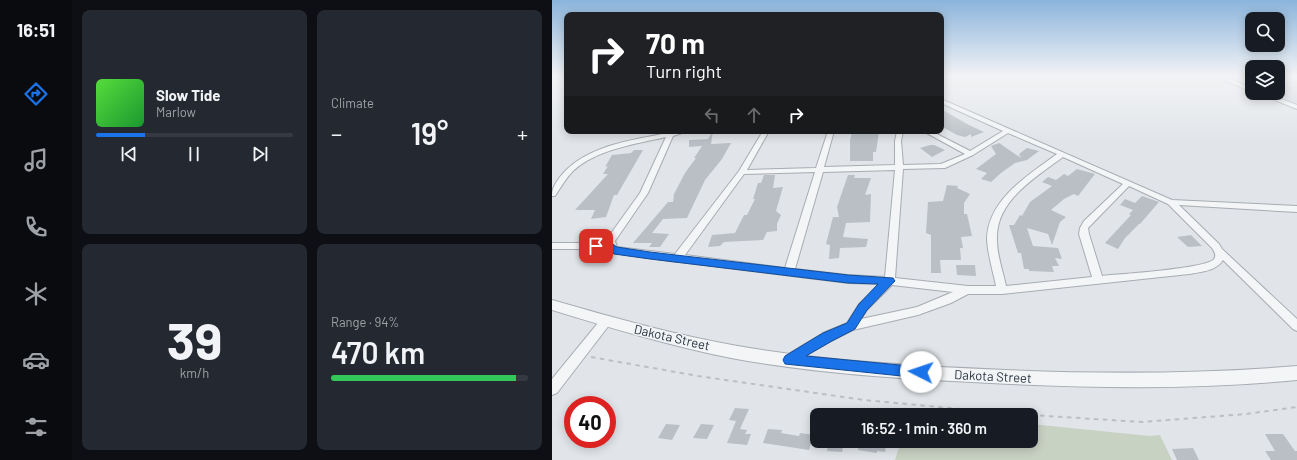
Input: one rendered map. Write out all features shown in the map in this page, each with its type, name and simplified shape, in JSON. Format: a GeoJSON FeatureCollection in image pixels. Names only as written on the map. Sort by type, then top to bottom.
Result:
{"type":"FeatureCollection","features":[{"type":"Feature","properties":{"kind":"street"},"geometry":{"type":"LineString","coordinates":[[1278,100],[1297,107]]}},
{"type":"Feature","properties":{"kind":"street"},"geometry":{"type":"LineString","coordinates":[[944,102],[1127,184],[1171,202],[1297,210]]}},
{"type":"Feature","properties":{"kind":"street"},"geometry":{"type":"LineString","coordinates":[[742,172],[900,169],[948,165],[971,154],[1007,131]]}},
{"type":"Feature","properties":{"kind":"street"},"geometry":{"type":"LineString","coordinates":[[552,194],[571,169],[583,160],[614,149],[668,134]]}},
{"type":"Feature","properties":{"kind":"street"},"geometry":{"type":"LineString","coordinates":[[672,134],[644,193],[610,241],[614,250],[848,279],[890,281],[968,290],[1002,290],[1206,267],[1218,262],[1221,252]]}},
{"type":"Feature","properties":{"kind":"street"},"geometry":{"type":"LineString","coordinates":[[677,259],[742,172],[764,134]]}},
{"type":"Feature","properties":{"kind":"street"},"geometry":{"type":"LineString","coordinates":[[789,272],[830,134]]}},
{"type":"Feature","properties":{"kind":"street"},"geometry":{"type":"LineString","coordinates":[[851,326],[863,307],[890,281],[900,169],[898,141],[899,134]]}},
{"type":"Feature","properties":{"kind":"street"},"geometry":{"type":"LineString","coordinates":[[932,134],[971,154]]}},
{"type":"Feature","properties":{"kind":"street"},"geometry":{"type":"LineString","coordinates":[[1002,290],[992,245],[992,236],[1003,206],[1012,194],[1062,154]]}},
{"type":"Feature","properties":{"kind":"street"},"geometry":{"type":"LineString","coordinates":[[1098,280],[1084,234],[1084,228],[1087,223],[1127,184]]}},
{"type":"Feature","properties":{"kind":"street"},"geometry":{"type":"LineString","coordinates":[[1171,202],[1297,326]]}},
{"type":"Feature","properties":{"kind":"street"},"geometry":{"type":"LineString","coordinates":[[552,246],[611,246]]}},
{"type":"Feature","properties":{"kind":"street"},"geometry":{"type":"LineString","coordinates":[[789,360],[827,337],[851,326],[918,311],[968,290]]}},
{"type":"Feature","properties":{"kind":"street","name":"Dakota Street"},"geometry":{"type":"LineString","coordinates":[[552,305],[606,321],[731,351],[789,360],[907,372],[1100,382],[1242,379],[1297,373]]}},
{"type":"Feature","properties":{"kind":"street"},"geometry":{"type":"LineString","coordinates":[[552,389],[606,321]]}},
{"type":"Feature","properties":{"kind":"path"},"geometry":{"type":"LineString","coordinates":[[580,354],[698,376],[856,399],[950,408]]}},
{"type":"Feature","properties":{"kind":"path"},"geometry":{"type":"LineString","coordinates":[[1038,415],[1142,422],[1246,414],[1297,406]]}},
{"type":"Feature","properties":{"kind":"shaded area"},"geometry":{"type":"Polygon","coordinates":[[[1285,97],[1297,97],[1297,104],[1285,100],[1285,97]]]}},
{"type":"Feature","properties":{"kind":"green space"},"geometry":{"type":"Polygon","coordinates":[[[1038,425],[1150,436],[1160,435],[1172,460],[895,460],[899,448],[1038,448],[1038,425]]]}},
{"type":"Feature","properties":{"kind":"building"},"geometry":{"type":"Polygon","coordinates":[[[944,111],[984,132],[971,137],[971,134],[965,137],[957,135],[944,128],[944,111]]]}},
{"type":"Feature","properties":{"kind":"building"},"geometry":{"type":"Polygon","coordinates":[[[713,134],[711,144],[731,143],[722,159],[705,180],[687,218],[663,219],[652,233],[669,234],[660,247],[649,247],[652,243],[633,243],[668,202],[673,202],[674,194],[702,146],[689,147],[689,140],[708,139],[713,134]]]}},
{"type":"Feature","properties":{"kind":"building"},"geometry":{"type":"Polygon","coordinates":[[[852,134],[879,134],[876,152],[873,152],[873,161],[850,161],[852,134]]]}},
{"type":"Feature","properties":{"kind":"building"},"geometry":{"type":"Polygon","coordinates":[[[999,143],[1021,158],[1019,154],[1027,148],[1039,151],[1027,160],[1015,163],[991,182],[981,179],[987,173],[976,169],[996,154],[991,146],[999,143]]]}},
{"type":"Feature","properties":{"kind":"building"},"geometry":{"type":"Polygon","coordinates":[[[934,145],[945,150],[932,157],[920,148],[934,145]]]}},
{"type":"Feature","properties":{"kind":"building"},"geometry":{"type":"Polygon","coordinates":[[[634,150],[643,150],[617,195],[614,195],[606,217],[591,219],[595,210],[575,210],[608,174],[603,174],[612,155],[631,153],[634,150]]]}},
{"type":"Feature","properties":{"kind":"building"},"geometry":{"type":"Polygon","coordinates":[[[1077,169],[1095,174],[1078,196],[1074,194],[1064,199],[1051,210],[1066,217],[1060,222],[1052,245],[1048,234],[1027,228],[1033,246],[1058,248],[1062,259],[1055,258],[1059,266],[1052,266],[1054,272],[1029,271],[1029,269],[1024,269],[1021,253],[1018,253],[1009,225],[1014,225],[1020,215],[1022,216],[1030,202],[1052,186],[1042,182],[1048,177],[1056,180],[1064,174],[1068,176],[1077,169]]]}},
{"type":"Feature","properties":{"kind":"building"},"geometry":{"type":"Polygon","coordinates":[[[764,175],[775,175],[773,188],[783,187],[776,211],[781,215],[777,224],[777,231],[767,232],[763,240],[724,242],[720,246],[708,247],[712,235],[735,233],[744,215],[747,215],[755,199],[753,199],[758,183],[761,183],[764,175]]]}},
{"type":"Feature","properties":{"kind":"building"},"geometry":{"type":"Polygon","coordinates":[[[848,175],[855,175],[854,178],[871,178],[865,195],[871,194],[870,222],[846,223],[843,237],[868,239],[866,247],[840,248],[839,258],[829,259],[830,245],[826,244],[833,217],[839,217],[837,207],[848,175]]]}},
{"type":"Feature","properties":{"kind":"building"},"geometry":{"type":"Polygon","coordinates":[[[947,185],[958,186],[957,188],[970,194],[964,203],[964,214],[967,214],[972,236],[961,237],[963,248],[960,248],[961,260],[940,260],[941,273],[931,273],[931,235],[926,233],[928,202],[943,201],[947,185]]]}},
{"type":"Feature","properties":{"kind":"building"},"geometry":{"type":"Polygon","coordinates":[[[1142,196],[1159,202],[1140,224],[1125,238],[1118,249],[1105,243],[1131,215],[1129,214],[1133,210],[1120,205],[1125,199],[1135,203],[1142,196]]]}},
{"type":"Feature","properties":{"kind":"building"},"geometry":{"type":"Polygon","coordinates":[[[1191,235],[1202,246],[1188,247],[1177,237],[1191,235]]]}},
{"type":"Feature","properties":{"kind":"building"},"geometry":{"type":"Polygon","coordinates":[[[956,265],[975,265],[976,276],[957,275],[956,265]]]}},
{"type":"Feature","properties":{"kind":"building"},"geometry":{"type":"Polygon","coordinates":[[[735,408],[749,409],[740,429],[747,430],[745,434],[751,434],[747,445],[727,443],[736,421],[729,420],[735,408]]]}},
{"type":"Feature","properties":{"kind":"building"},"geometry":{"type":"Polygon","coordinates":[[[666,424],[680,425],[672,440],[658,438],[666,424]]]}},
{"type":"Feature","properties":{"kind":"building"},"geometry":{"type":"Polygon","coordinates":[[[701,424],[714,425],[707,439],[693,438],[701,424]]]}},
{"type":"Feature","properties":{"kind":"building"},"geometry":{"type":"Polygon","coordinates":[[[768,429],[782,430],[781,433],[799,436],[800,433],[810,434],[809,450],[763,443],[768,429]]]}},
{"type":"Feature","properties":{"kind":"building"},"geometry":{"type":"Polygon","coordinates":[[[1265,434],[1283,434],[1295,451],[1297,451],[1297,460],[1271,460],[1265,451],[1275,451],[1265,434]]]}},
{"type":"Feature","properties":{"kind":"building"},"geometry":{"type":"Polygon","coordinates":[[[828,448],[843,448],[842,452],[827,451],[828,448]]]}},
{"type":"Feature","properties":{"kind":"building"},"geometry":{"type":"Polygon","coordinates":[[[858,448],[886,448],[885,452],[877,451],[877,453],[858,450],[858,448]]]}},
{"type":"Feature","properties":{"kind":"building"},"geometry":{"type":"Polygon","coordinates":[[[1193,448],[1199,460],[1177,460],[1172,449],[1193,448]]]}},
{"type":"Feature","properties":{"kind":"route"},"geometry":{"type":"LineString","coordinates":[[596,246],[611,246],[614,250],[650,256],[848,279],[890,281],[863,307],[851,326],[827,337],[789,360],[860,368],[921,372]]}}]}
